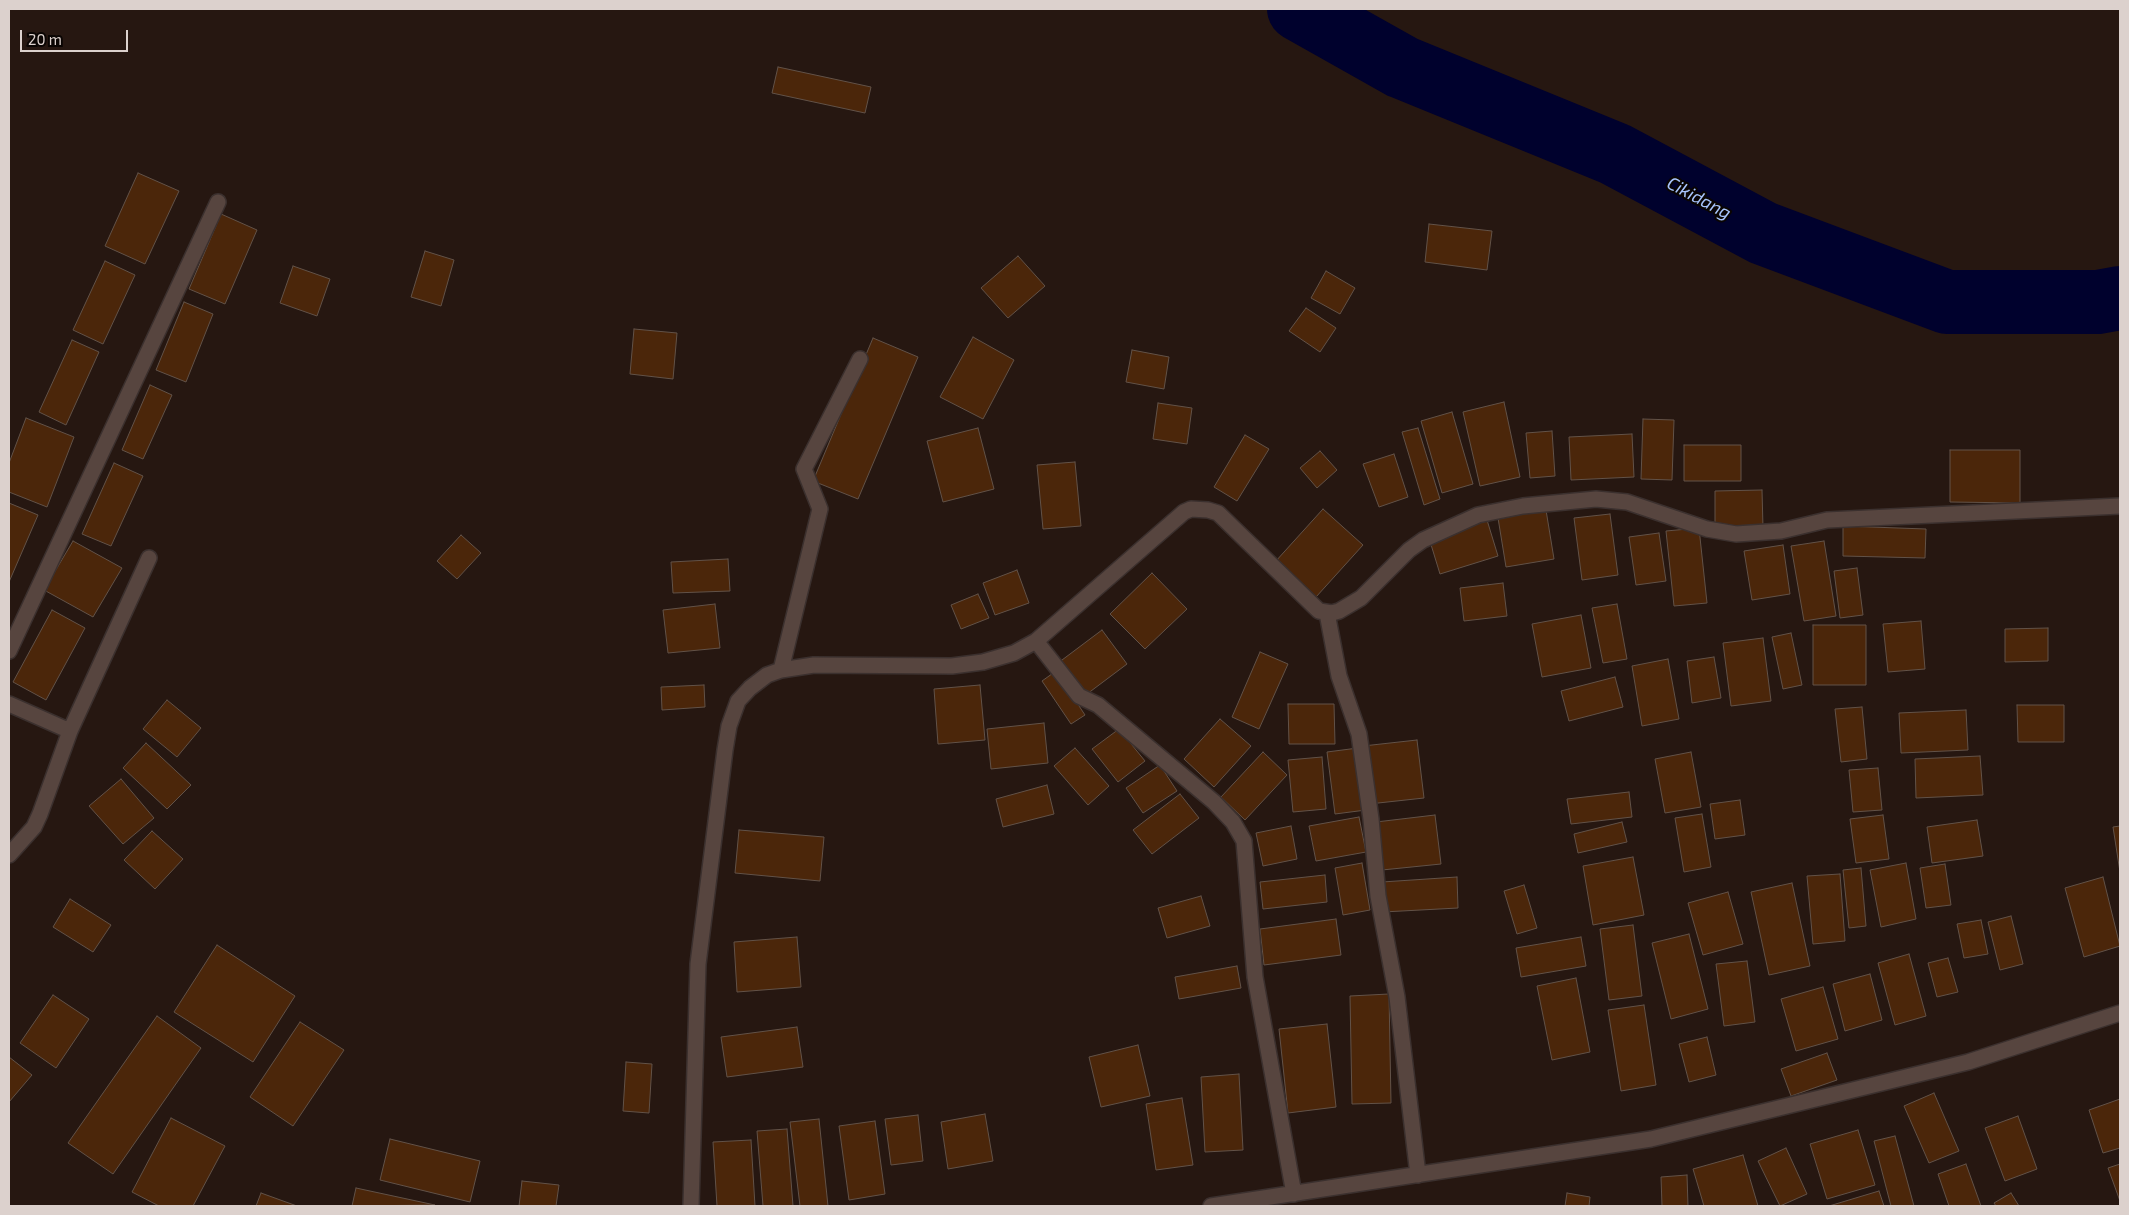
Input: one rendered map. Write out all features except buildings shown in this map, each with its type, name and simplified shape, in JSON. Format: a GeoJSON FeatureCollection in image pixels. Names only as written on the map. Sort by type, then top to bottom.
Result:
{"type":"FeatureCollection","features":[{"type":"Feature","properties":{"kind":"street"},"geometry":{"type":"LineString","coordinates":[[9,651],[218,202]]}},
{"type":"Feature","properties":{"kind":"street"},"geometry":{"type":"LineString","coordinates":[[781,670],[820,509],[804,469],[860,359]]}},
{"type":"Feature","properties":{"kind":"street"},"geometry":{"type":"LineString","coordinates":[[690,1206],[698,964],[729,726],[738,701],[750,688],[767,675],[781,670],[814,665],[952,666],[1014,654],[1036,641],[1184,512],[1191,509],[1208,510],[1218,513],[1319,611],[1327,613],[1339,612],[1361,598],[1409,550],[1423,540],[1478,515],[1523,506],[1596,499],[1627,502],[1707,529],[1736,534],[1781,531],[1827,520],[2120,506]]}},
{"type":"Feature","properties":{"kind":"street"},"geometry":{"type":"LineString","coordinates":[[9,855],[34,827],[70,731],[149,558]]}},
{"type":"Feature","properties":{"kind":"street"},"geometry":{"type":"LineString","coordinates":[[1327,613],[1339,676],[1359,734],[1378,896],[1397,997],[1418,1175]]}},
{"type":"Feature","properties":{"kind":"street"},"geometry":{"type":"LineString","coordinates":[[1036,641],[1079,696],[1098,706],[1214,802],[1232,822],[1244,841],[1255,977],[1294,1194]]}},
{"type":"Feature","properties":{"kind":"street"},"geometry":{"type":"LineString","coordinates":[[9,704],[70,731]]}},
{"type":"Feature","properties":{"kind":"street"},"geometry":{"type":"LineString","coordinates":[[1211,1206],[1651,1139],[1968,1062],[2120,1013]]}},
{"type":"Feature","properties":{"kind":"waterway","name":"Cikidang"},"geometry":{"type":"LineString","coordinates":[[1299,9],[1402,67],[1615,154],[1763,233],[1947,302],[2098,302],[2120,298]]}}]}
